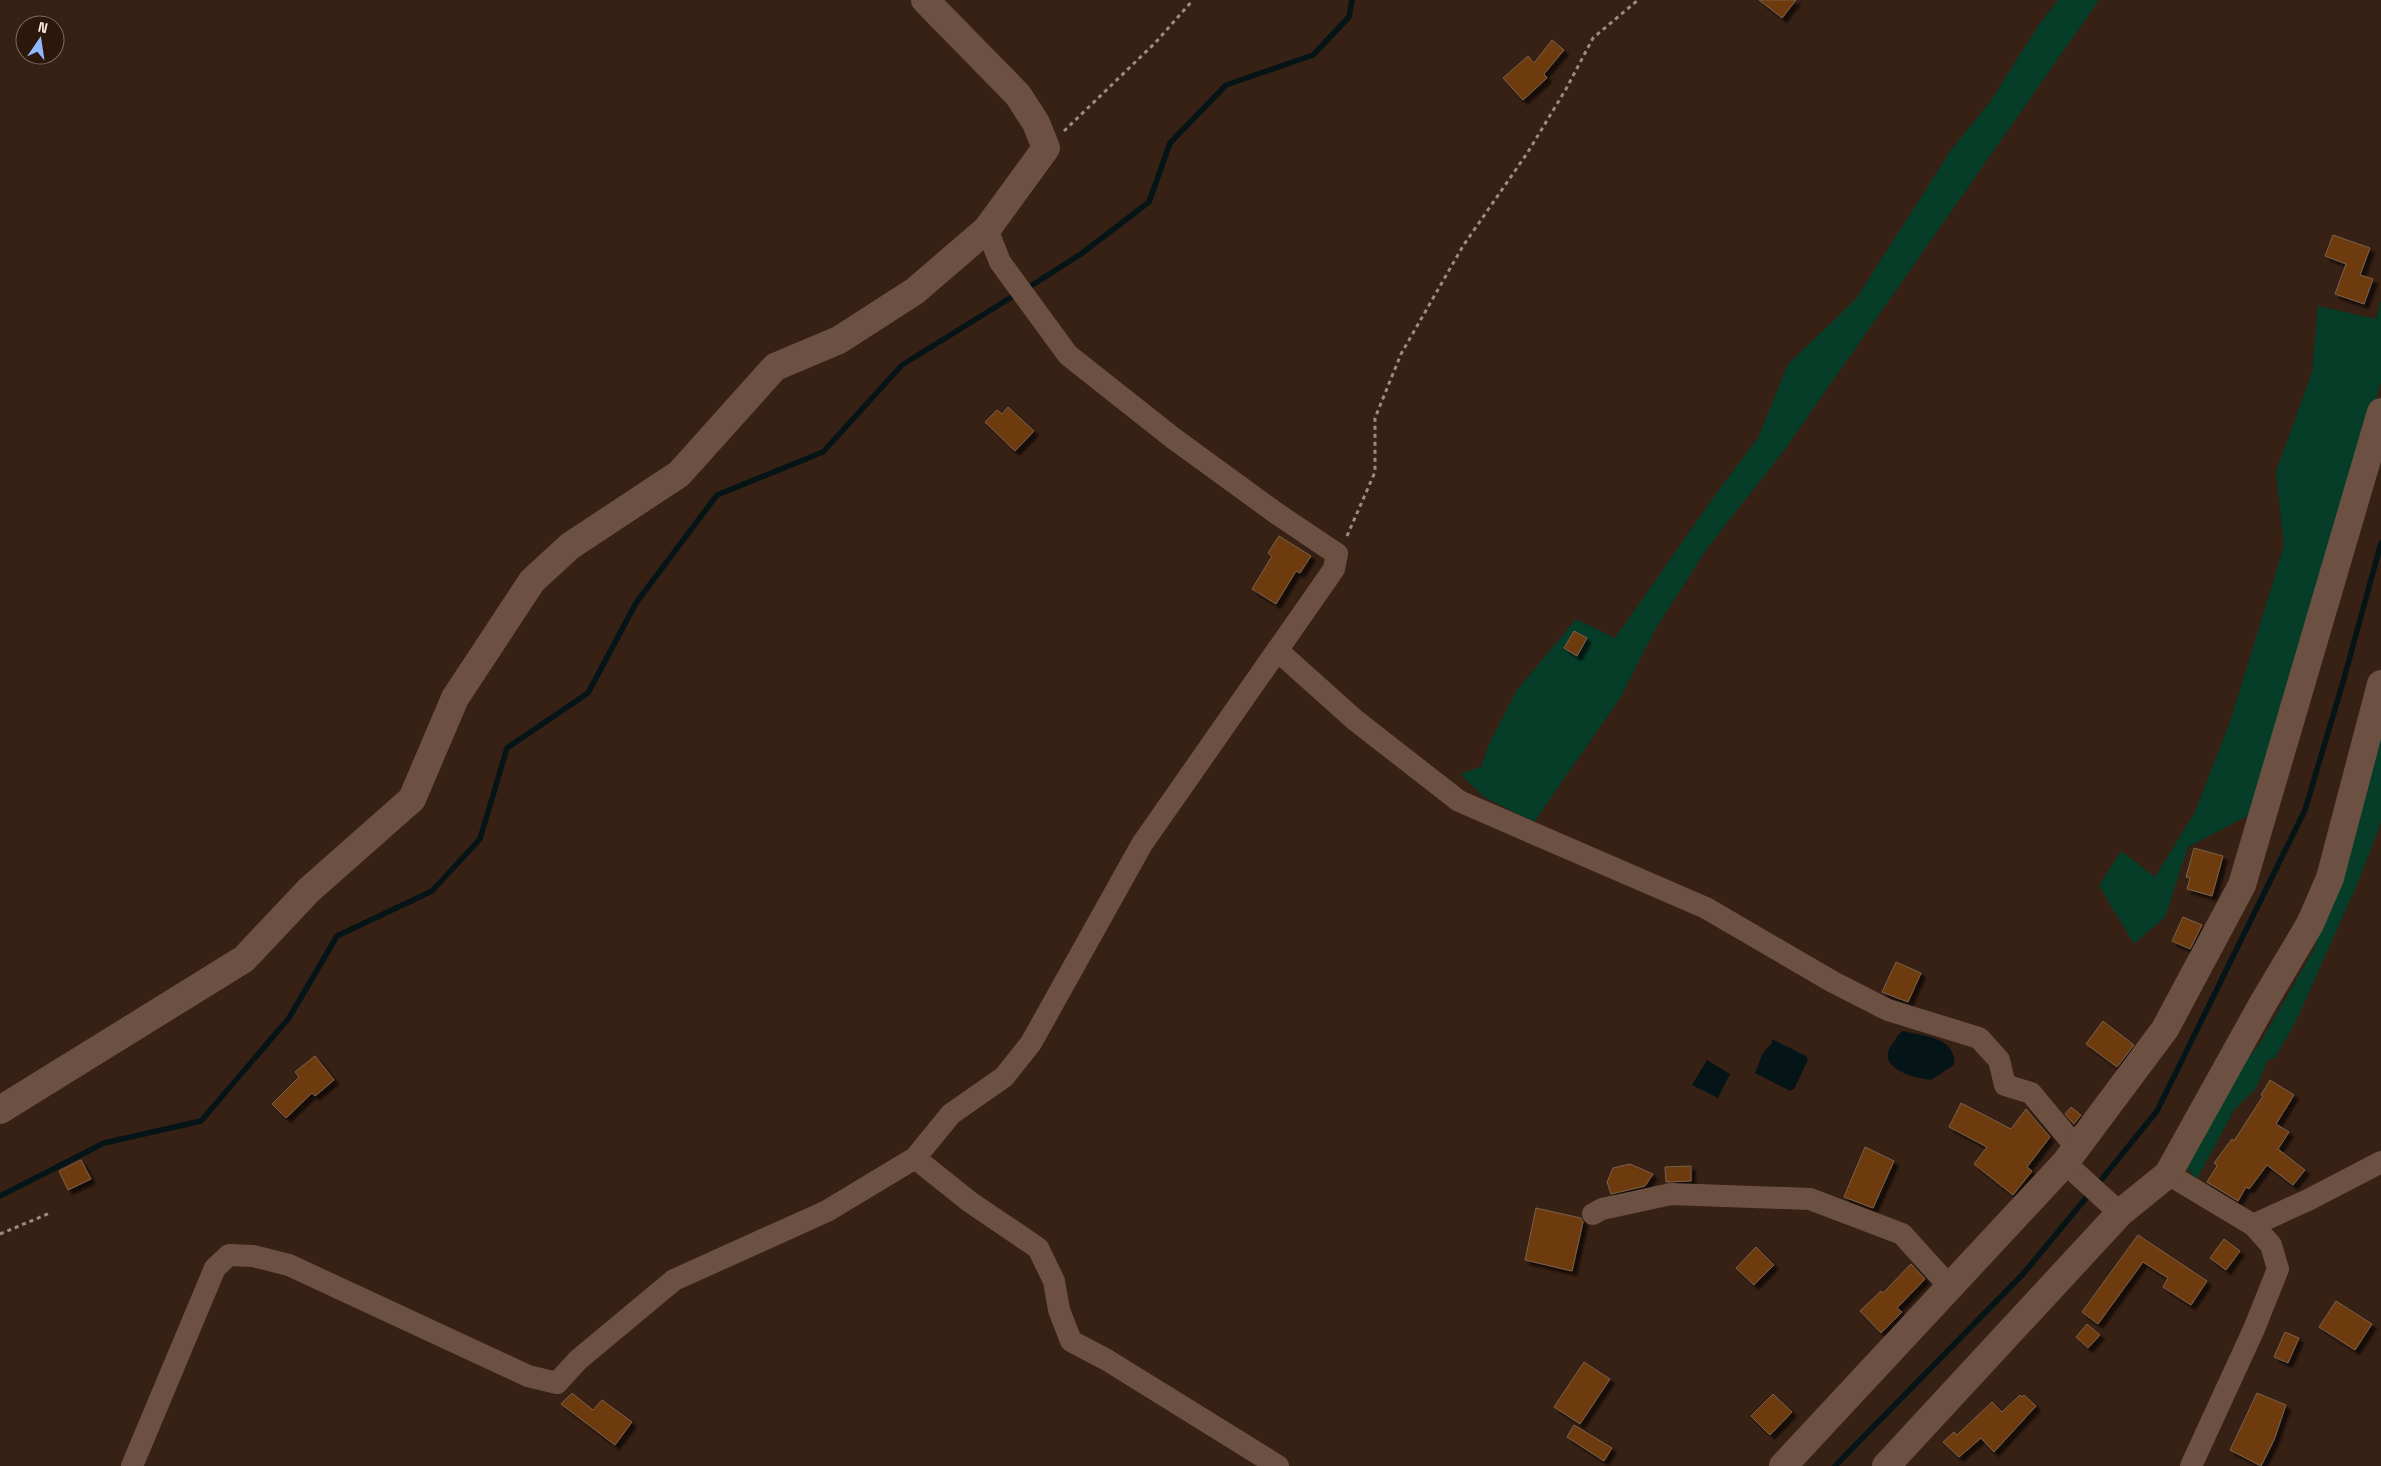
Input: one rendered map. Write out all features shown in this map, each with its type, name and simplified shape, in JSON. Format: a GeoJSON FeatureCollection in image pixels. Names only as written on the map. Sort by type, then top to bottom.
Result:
{"type":"FeatureCollection","features":[{"type":"Feature","properties":{"kind":"main road"},"geometry":{"type":"LineString","coordinates":[[0,1110],[244,959],[309,890],[412,799],[455,698],[532,581],[570,546],[679,474],[775,367],[847,335],[915,291],[987,229],[1046,148],[1036,123],[1018,94],[925,0]]}},
{"type":"Feature","properties":{"kind":"main road"},"geometry":{"type":"LineString","coordinates":[[1784,1466],[2071,1155],[2165,1028],[2242,885],[2381,412]]}},
{"type":"Feature","properties":{"kind":"main road"},"geometry":{"type":"LineString","coordinates":[[1886,1466],[2120,1214],[2168,1174],[2262,1005],[2310,924],[2330,878],[2381,684]]}},
{"type":"Feature","properties":{"kind":"street"},"geometry":{"type":"LineString","coordinates":[[132,1466],[215,1268],[229,1255],[253,1256],[289,1265],[528,1376],[557,1382],[578,1360],[674,1280],[827,1211],[915,1158],[951,1114],[1004,1077],[1031,1043],[1142,844],[1334,569],[1338,554],[1276,513],[1143,414],[1068,355],[1040,320],[1000,262],[987,229]]}},
{"type":"Feature","properties":{"kind":"street"},"geometry":{"type":"LineString","coordinates":[[1278,651],[1356,720],[1459,801],[1706,908],[1833,982],[1888,1010],[1979,1038],[1999,1060],[2005,1085],[2031,1092],[2050,1113],[2063,1134],[2071,1155],[2120,1214]]}},
{"type":"Feature","properties":{"kind":"street"},"geometry":{"type":"LineString","coordinates":[[915,1158],[970,1202],[1038,1248],[1054,1281],[1059,1310],[1071,1340],[1107,1360],[1278,1466]]}},
{"type":"Feature","properties":{"kind":"street"},"geometry":{"type":"LineString","coordinates":[[2253,1226],[2381,1162]]}},
{"type":"Feature","properties":{"kind":"street"},"geometry":{"type":"LineString","coordinates":[[2168,1174],[2253,1226],[2271,1245],[2278,1269],[2254,1329],[2191,1466]]}},
{"type":"Feature","properties":{"kind":"street"},"geometry":{"type":"LineString","coordinates":[[1593,1214],[1602,1209],[1671,1194],[1810,1199],[1902,1234],[1950,1287]]}},
{"type":"Feature","properties":{"kind":"path"},"geometry":{"type":"LineString","coordinates":[[1046,148],[1155,44],[1193,0]]}},
{"type":"Feature","properties":{"kind":"path"},"geometry":{"type":"LineString","coordinates":[[1334,569],[1358,507],[1375,472],[1375,418],[1401,354],[1463,246],[1528,152],[1566,89],[1593,38],[1638,0]]}},
{"type":"Feature","properties":{"kind":"path"},"geometry":{"type":"LineString","coordinates":[[0,1234],[50,1213]]}},
{"type":"Feature","properties":{"kind":"green space"},"geometry":{"type":"Polygon","coordinates":[[[2058,0],[2099,0],[1783,452],[1708,547],[1656,628],[1620,698],[1534,822],[1484,797],[1460,774],[1481,767],[1490,742],[1517,690],[1576,619],[1615,638],[1715,495],[1758,438],[1788,364],[1856,299],[1951,150],[1990,102],[2038,26],[2058,0]]]}},
{"type":"Feature","properties":{"kind":"green space"},"geometry":{"type":"Polygon","coordinates":[[[2381,300],[2381,382],[2259,810],[2188,847],[2165,917],[2134,944],[2099,886],[2121,851],[2155,877],[2195,812],[2231,719],[2284,546],[2276,472],[2312,372],[2318,306],[2376,319],[2381,300]]]}},
{"type":"Feature","properties":{"kind":"green space"},"geometry":{"type":"Polygon","coordinates":[[[2381,724],[2381,822],[2359,880],[2296,1021],[2275,1058],[2268,1060],[2256,1088],[2234,1110],[2197,1179],[2180,1161],[2223,1092],[2260,1043],[2314,949],[2358,815],[2381,724]]]}},
{"type":"Feature","properties":{"kind":"shaded area"},"geometry":{"type":"Polygon","coordinates":[[[1903,1031],[1937,1039],[1944,1043],[1950,1049],[1954,1065],[1931,1080],[1915,1077],[1898,1070],[1888,1059],[1888,1052],[1903,1031]]]}},
{"type":"Feature","properties":{"kind":"shaded area"},"geometry":{"type":"Polygon","coordinates":[[[1772,1039],[1806,1056],[1808,1060],[1794,1089],[1790,1091],[1755,1073],[1763,1053],[1772,1043],[1772,1039]]]}},
{"type":"Feature","properties":{"kind":"shaded area"},"geometry":{"type":"Polygon","coordinates":[[[1707,1060],[1730,1074],[1718,1098],[1692,1085],[1707,1060]]]}},
{"type":"Feature","properties":{"kind":"building"},"geometry":{"type":"Polygon","coordinates":[[[1759,0],[1796,0],[1782,18],[1759,0]]]}},
{"type":"Feature","properties":{"kind":"building"},"geometry":{"type":"Polygon","coordinates":[[[1552,40],[1564,50],[1544,74],[1547,78],[1523,100],[1503,78],[1528,56],[1534,63],[1552,40]]]}},
{"type":"Feature","properties":{"kind":"building"},"geometry":{"type":"Polygon","coordinates":[[[2333,235],[2370,248],[2360,275],[2373,279],[2364,304],[2335,294],[2346,264],[2325,256],[2333,235]]]}},
{"type":"Feature","properties":{"kind":"building"},"geometry":{"type":"Polygon","coordinates":[[[1008,407],[1034,431],[1015,451],[985,422],[997,410],[1002,414],[1008,407]]]}},
{"type":"Feature","properties":{"kind":"building"},"geometry":{"type":"Polygon","coordinates":[[[1279,536],[1311,556],[1300,573],[1296,571],[1276,604],[1252,589],[1272,556],[1268,553],[1279,536]]]}},
{"type":"Feature","properties":{"kind":"building"},"geometry":{"type":"Polygon","coordinates":[[[1574,631],[1587,638],[1577,656],[1564,648],[1574,631]]]}},
{"type":"Feature","properties":{"kind":"building"},"geometry":{"type":"Polygon","coordinates":[[[2194,848],[2223,856],[2212,896],[2187,889],[2190,878],[2186,877],[2194,848]]]}},
{"type":"Feature","properties":{"kind":"building"},"geometry":{"type":"Polygon","coordinates":[[[2183,917],[2202,925],[2190,949],[2172,941],[2183,917]]]}},
{"type":"Feature","properties":{"kind":"building"},"geometry":{"type":"Polygon","coordinates":[[[1896,962],[1921,973],[1908,1002],[1882,992],[1896,962]]]}},
{"type":"Feature","properties":{"kind":"building"},"geometry":{"type":"Polygon","coordinates":[[[2103,1021],[2134,1045],[2117,1067],[2086,1044],[2103,1021]]]}},
{"type":"Feature","properties":{"kind":"building"},"geometry":{"type":"Polygon","coordinates":[[[315,1056],[334,1080],[315,1096],[312,1093],[286,1118],[272,1104],[299,1077],[295,1072],[315,1056]]]}},
{"type":"Feature","properties":{"kind":"building"},"geometry":{"type":"Polygon","coordinates":[[[2270,1080],[2294,1095],[2276,1124],[2289,1132],[2278,1149],[2305,1170],[2293,1185],[2267,1165],[2249,1189],[2246,1187],[2238,1201],[2207,1182],[2217,1166],[2214,1163],[2232,1139],[2234,1141],[2263,1096],[2261,1095],[2270,1080]]]}},
{"type":"Feature","properties":{"kind":"building"},"geometry":{"type":"Polygon","coordinates":[[[1961,1103],[2011,1129],[2026,1109],[2050,1137],[2027,1167],[2032,1171],[2013,1195],[1974,1164],[1987,1147],[1949,1127],[1961,1103]]]}},
{"type":"Feature","properties":{"kind":"building"},"geometry":{"type":"Polygon","coordinates":[[[2071,1107],[2081,1115],[2074,1124],[2065,1114],[2071,1107]]]}},
{"type":"Feature","properties":{"kind":"building"},"geometry":{"type":"Polygon","coordinates":[[[1865,1147],[1894,1161],[1873,1208],[1844,1197],[1865,1147]]]}},
{"type":"Feature","properties":{"kind":"building"},"geometry":{"type":"Polygon","coordinates":[[[81,1160],[91,1179],[68,1190],[59,1171],[81,1160]]]}},
{"type":"Feature","properties":{"kind":"building"},"geometry":{"type":"Polygon","coordinates":[[[1630,1164],[1653,1174],[1645,1186],[1611,1194],[1607,1182],[1613,1168],[1630,1164]]]}},
{"type":"Feature","properties":{"kind":"building"},"geometry":{"type":"Polygon","coordinates":[[[1691,1166],[1691,1181],[1666,1182],[1665,1167],[1691,1166]]]}},
{"type":"Feature","properties":{"kind":"building"},"geometry":{"type":"Polygon","coordinates":[[[1536,1208],[1581,1218],[1583,1222],[1572,1271],[1525,1260],[1536,1208]]]}},
{"type":"Feature","properties":{"kind":"building"},"geometry":{"type":"Polygon","coordinates":[[[2138,1235],[2207,1281],[2191,1305],[2163,1287],[2168,1278],[2143,1262],[2098,1324],[2082,1312],[2138,1235]]]}},
{"type":"Feature","properties":{"kind":"building"},"geometry":{"type":"Polygon","coordinates":[[[2224,1239],[2240,1251],[2226,1270],[2210,1258],[2224,1239]]]}},
{"type":"Feature","properties":{"kind":"building"},"geometry":{"type":"Polygon","coordinates":[[[1756,1247],[1774,1265],[1754,1285],[1736,1268],[1756,1247]]]}},
{"type":"Feature","properties":{"kind":"building"},"geometry":{"type":"Polygon","coordinates":[[[1911,1264],[1925,1279],[1897,1308],[1902,1312],[1881,1333],[1860,1311],[1881,1291],[1883,1293],[1911,1264]]]}},
{"type":"Feature","properties":{"kind":"building"},"geometry":{"type":"Polygon","coordinates":[[[2336,1301],[2372,1324],[2355,1350],[2319,1327],[2336,1301]]]}},
{"type":"Feature","properties":{"kind":"building"},"geometry":{"type":"Polygon","coordinates":[[[2087,1324],[2100,1335],[2088,1348],[2076,1337],[2087,1324]]]}},
{"type":"Feature","properties":{"kind":"building"},"geometry":{"type":"Polygon","coordinates":[[[2285,1332],[2299,1338],[2288,1363],[2274,1357],[2285,1332]]]}},
{"type":"Feature","properties":{"kind":"building"},"geometry":{"type":"Polygon","coordinates":[[[1584,1362],[1610,1379],[1580,1424],[1554,1407],[1584,1362]]]}},
{"type":"Feature","properties":{"kind":"building"},"geometry":{"type":"Polygon","coordinates":[[[572,1393],[593,1410],[602,1400],[632,1422],[615,1445],[561,1404],[572,1393]]]}},
{"type":"Feature","properties":{"kind":"building"},"geometry":{"type":"Polygon","coordinates":[[[2257,1393],[2286,1405],[2274,1440],[2261,1466],[2230,1450],[2257,1393]]]}},
{"type":"Feature","properties":{"kind":"building"},"geometry":{"type":"Polygon","coordinates":[[[1773,1394],[1792,1412],[1770,1435],[1751,1416],[1773,1394]]]}},
{"type":"Feature","properties":{"kind":"building"},"geometry":{"type":"Polygon","coordinates":[[[2020,1395],[2022,1397],[2024,1395],[2036,1406],[1994,1452],[1981,1438],[1959,1457],[1943,1442],[1954,1432],[1957,1435],[1992,1402],[2002,1412],[2020,1395]]]}},
{"type":"Feature","properties":{"kind":"building"},"geometry":{"type":"Polygon","coordinates":[[[1574,1425],[1612,1448],[1604,1461],[1567,1437],[1574,1425]]]}},
{"type":"Feature","properties":{"kind":"waterway"},"geometry":{"type":"LineString","coordinates":[[1026,289],[1081,254],[1149,202],[1170,143],[1226,85],[1313,55],[1349,17],[1352,0]]}},
{"type":"Feature","properties":{"kind":"waterway"},"geometry":{"type":"LineString","coordinates":[[0,1196],[104,1143],[201,1121],[289,1018],[337,936],[432,891],[480,839],[507,748],[588,693],[636,603],[717,495],[823,452],[902,365],[1018,293]]}},
{"type":"Feature","properties":{"kind":"waterway"},"geometry":{"type":"LineString","coordinates":[[2097,1185],[2157,1111],[2305,810],[2343,682],[2381,543]]}},
{"type":"Feature","properties":{"kind":"waterway"},"geometry":{"type":"LineString","coordinates":[[1835,1466],[2023,1274],[2091,1192]]}}]}
